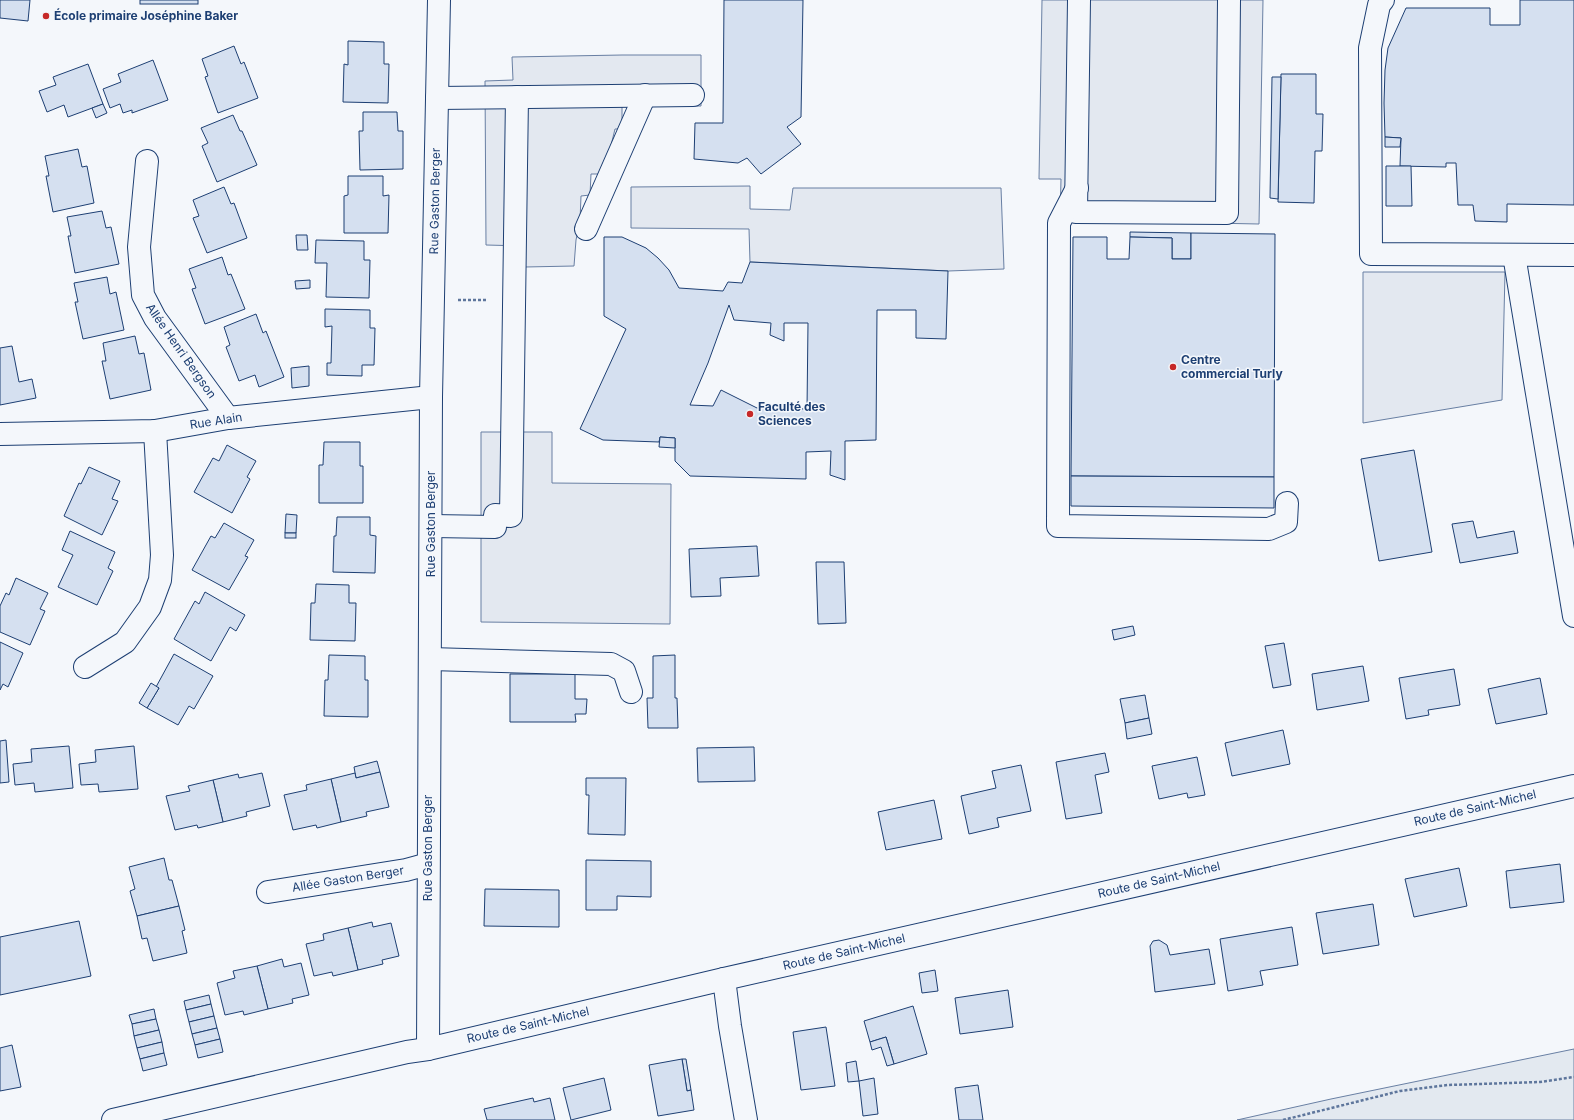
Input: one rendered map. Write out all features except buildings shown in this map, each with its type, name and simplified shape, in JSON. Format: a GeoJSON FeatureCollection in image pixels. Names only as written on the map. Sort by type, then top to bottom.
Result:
{"type":"FeatureCollection","features":[{"type":"Feature","properties":{"kind":"street","name":"Rue Gaston Berger"},"geometry":{"type":"LineString","coordinates":[[428,1049],[428,864],[432,526],[431,398],[439,0]]}},
{"type":"Feature","properties":{"kind":"street"},"geometry":{"type":"LineString","coordinates":[[1079,0],[1076,212],[1228,213],[1229,0]]}},
{"type":"Feature","properties":{"kind":"street"},"geometry":{"type":"LineString","coordinates":[[1383,0],[1380,5],[1370,48],[1370,254],[1574,255]]}},
{"type":"Feature","properties":{"kind":"street"},"geometry":{"type":"LineString","coordinates":[[437,98],[693,94]]}},
{"type":"Feature","properties":{"kind":"street"},"geometry":{"type":"LineString","coordinates":[[586,229],[645,95]]}},
{"type":"Feature","properties":{"kind":"street"},"geometry":{"type":"LineString","coordinates":[[432,526],[495,527],[495,515],[511,516],[517,97]]}},
{"type":"Feature","properties":{"kind":"street","name":"Allée Henri Bergson"},"geometry":{"type":"LineString","coordinates":[[146,161],[139,247],[143,295],[155,318],[228,418]]}},
{"type":"Feature","properties":{"kind":"street"},"geometry":{"type":"LineString","coordinates":[[1077,188],[1059,223],[1058,526],[1270,529],[1286,522],[1287,503]]}},
{"type":"Feature","properties":{"kind":"street"},"geometry":{"type":"LineString","coordinates":[[1514,255],[1574,616]]}},
{"type":"Feature","properties":{"kind":"street","name":"Rue Alain"},"geometry":{"type":"LineString","coordinates":[[0,434],[155,431],[228,418],[431,398]]}},
{"type":"Feature","properties":{"kind":"street"},"geometry":{"type":"LineString","coordinates":[[85,668],[125,642],[150,607],[160,580],[162,555],[155,431]]}},
{"type":"Feature","properties":{"kind":"street"},"geometry":{"type":"LineString","coordinates":[[430,659],[610,664],[624,671],[631,692]]}},
{"type":"Feature","properties":{"kind":"street","name":"Route de Saint-Michel"},"geometry":{"type":"LineString","coordinates":[[114,1120],[407,1052],[428,1049],[724,979],[1574,786]]}},
{"type":"Feature","properties":{"kind":"street","name":"Allée Gaston Berger"},"geometry":{"type":"LineString","coordinates":[[268,892],[406,870],[428,864]]}},
{"type":"Feature","properties":{"kind":"street"},"geometry":{"type":"LineString","coordinates":[[724,979],[730,1026],[746,1120]]}},
{"type":"Feature","properties":{"kind":"path"},"geometry":{"type":"LineString","coordinates":[[434,300],[514,300]]}},
{"type":"Feature","properties":{"kind":"path"},"geometry":{"type":"LineString","coordinates":[[1284,1120],[1400,1091],[1448,1085],[1540,1082],[1574,1077]]}},
{"type":"Feature","properties":{"kind":"shaded area"},"geometry":{"type":"Polygon","coordinates":[[[1042,0],[1263,0],[1259,224],[1060,220],[1061,179],[1039,179],[1042,0]]]}},
{"type":"Feature","properties":{"kind":"shaded area"},"geometry":{"type":"Polygon","coordinates":[[[701,55],[701,106],[622,106],[622,129],[615,129],[604,174],[591,174],[590,195],[581,196],[580,221],[576,240],[574,266],[525,267],[524,246],[486,245],[485,81],[513,80],[512,57],[701,55]]]}},
{"type":"Feature","properties":{"kind":"shaded area"},"geometry":{"type":"Polygon","coordinates":[[[750,186],[750,209],[790,210],[793,188],[1001,188],[1004,269],[948,271],[750,262],[749,229],[631,228],[631,187],[750,186]]]}},
{"type":"Feature","properties":{"kind":"shaded area"},"geometry":{"type":"Polygon","coordinates":[[[1363,272],[1505,272],[1502,400],[1363,423],[1363,272]]]}},
{"type":"Feature","properties":{"kind":"shaded area"},"geometry":{"type":"Polygon","coordinates":[[[481,432],[552,432],[552,483],[671,484],[670,624],[481,622],[481,432]]]}},
{"type":"Feature","properties":{"kind":"shaded area"},"geometry":{"type":"Polygon","coordinates":[[[1574,1049],[1574,1120],[1237,1120],[1331,1099],[1574,1049]]]}},
{"type":"Feature","properties":{"kind":"place","name":"École primaire Joséphine Baker"},"geometry":{"type":"Point","coordinates":[46,16]}},
{"type":"Feature","properties":{"kind":"place","name":"Centre commercial Turly"},"geometry":{"type":"Point","coordinates":[1173,367]}},
{"type":"Feature","properties":{"kind":"place","name":"Faculté des Sciences"},"geometry":{"type":"Point","coordinates":[750,414]}}]}
